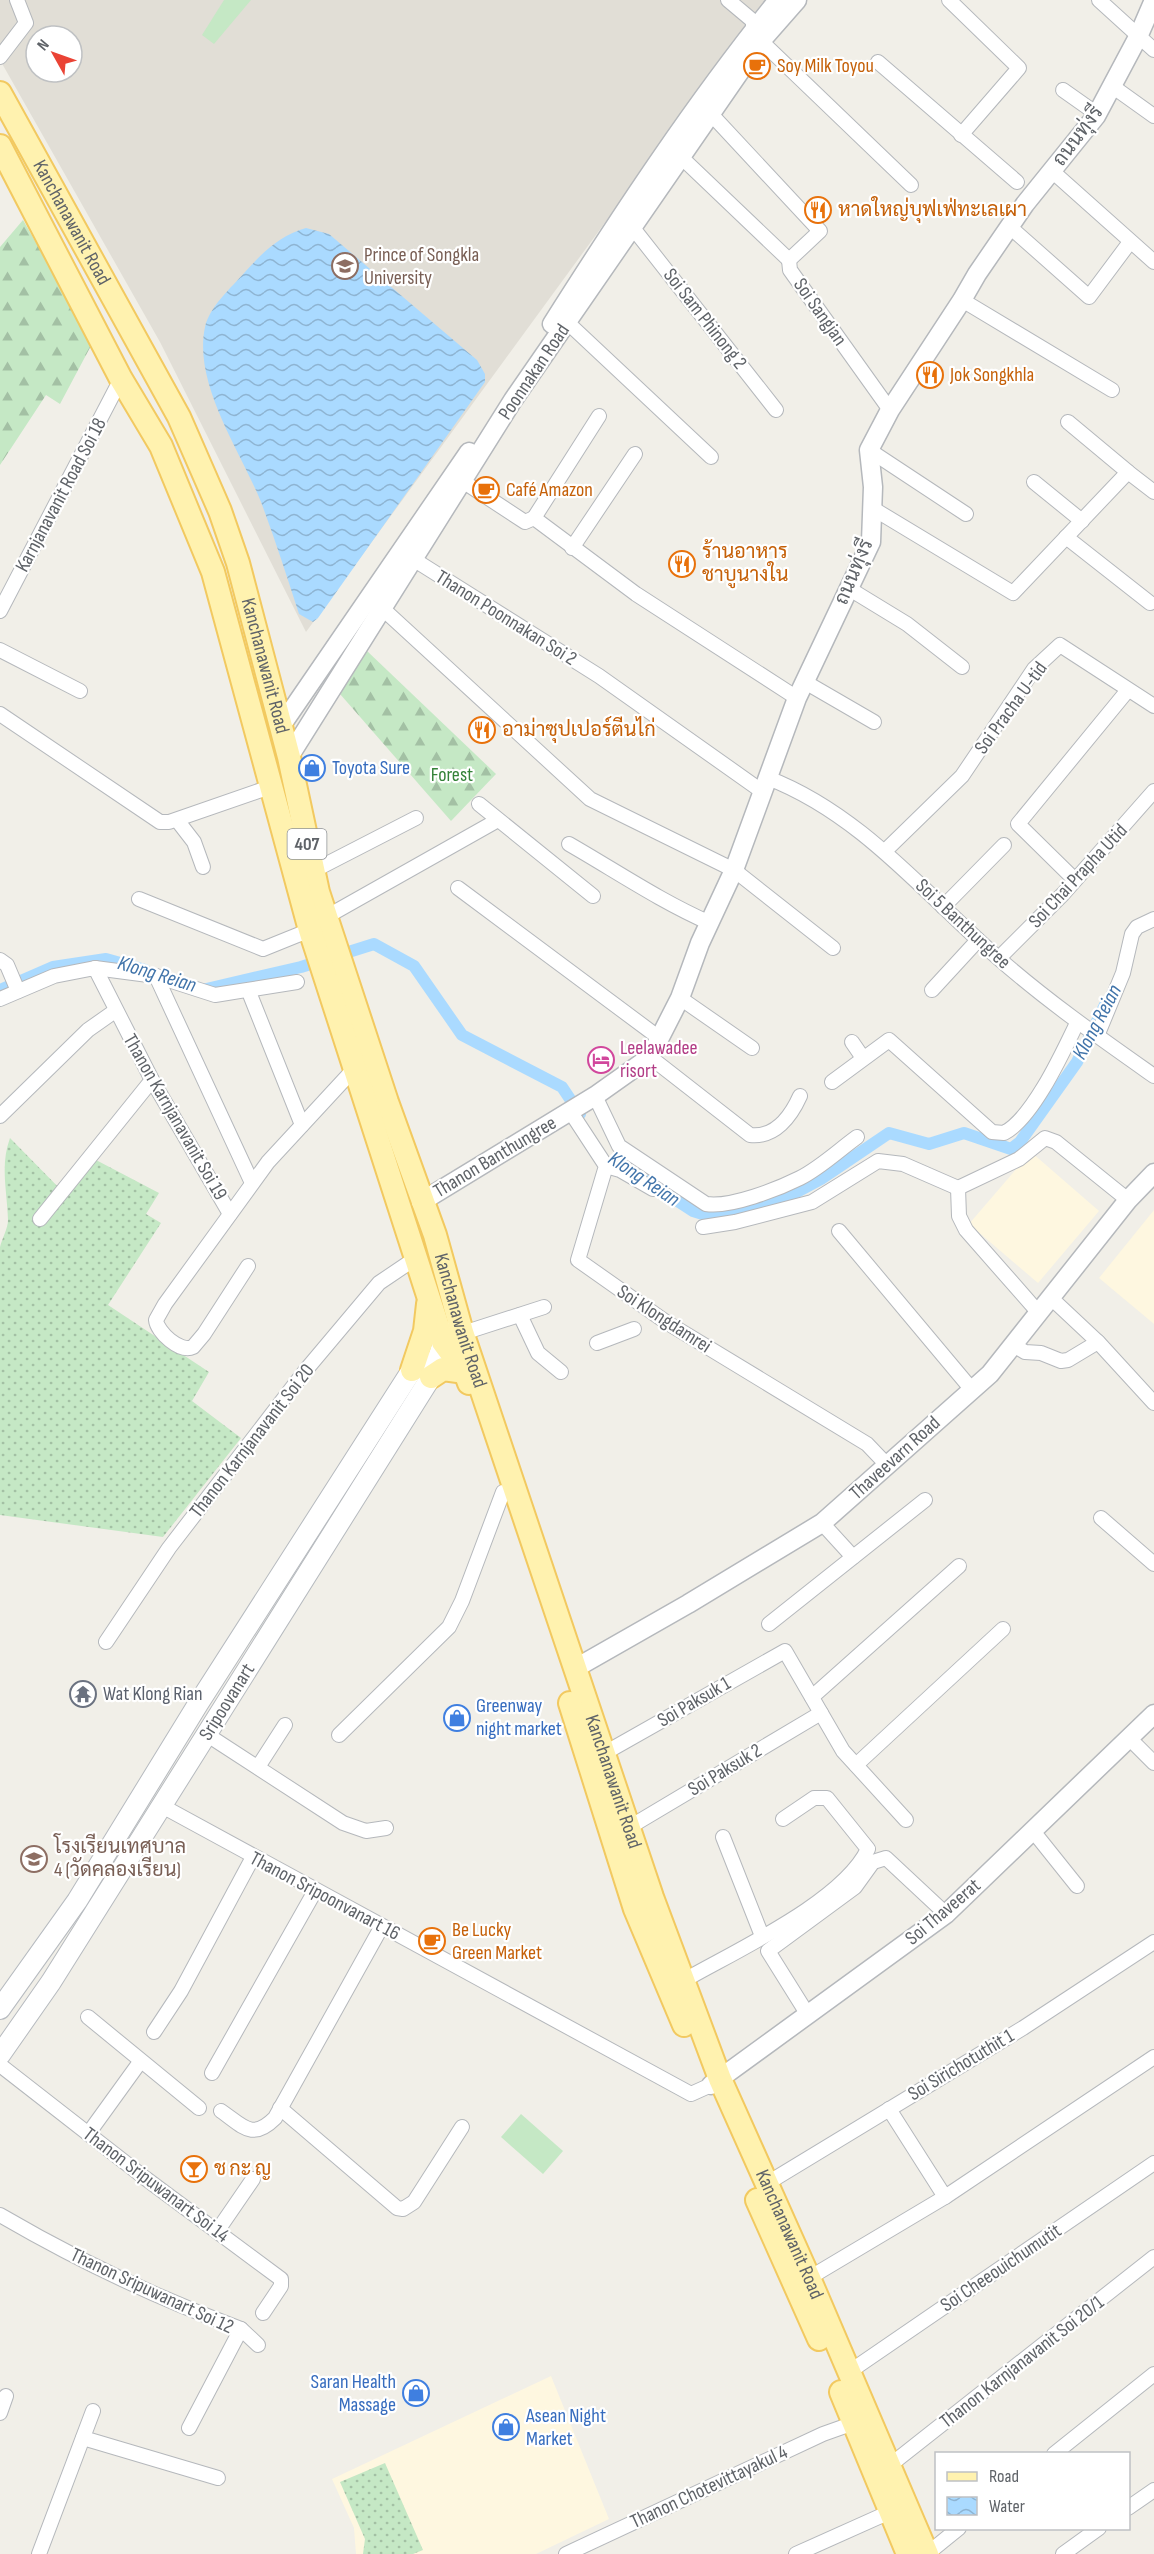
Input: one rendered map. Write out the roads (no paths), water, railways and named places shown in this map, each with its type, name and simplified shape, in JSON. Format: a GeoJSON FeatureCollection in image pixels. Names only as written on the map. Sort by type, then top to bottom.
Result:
{"type":"FeatureCollection","features":[{"type":"Feature","properties":{"kind":"main road","name":"Kanchanawanit Road"},"geometry":{"type":"LineString","coordinates":[[0,93],[173,406],[200,461],[238,563],[289,757],[313,871],[320,929]]}},
{"type":"Feature","properties":{"kind":"main road","name":"Kanchanawanit Road"},"geometry":{"type":"LineString","coordinates":[[0,146],[121,379],[161,446],[213,572],[270,787],[337,981],[435,1235],[440,1294],[453,1337],[470,1372],[683,1981],[715,2082],[781,2260],[815,2331],[854,2423],[898,2507],[927,2554]]}},
{"type":"Feature","properties":{"kind":"main road"},"geometry":{"type":"LineString","coordinates":[[256,734],[281,726]]}},
{"type":"Feature","properties":{"kind":"main road"},"geometry":{"type":"LineString","coordinates":[[264,765],[289,757]]}},
{"type":"Feature","properties":{"kind":"main road","name":"Kanchanawanit Road"},"geometry":{"type":"LineString","coordinates":[[337,981],[354,1069],[416,1258],[440,1294]]}},
{"type":"Feature","properties":{"kind":"main road"},"geometry":{"type":"LineString","coordinates":[[440,1294],[425,1331],[422,1373],[443,1369],[470,1372]]}},
{"type":"Feature","properties":{"kind":"main road","name":"Sripoovanart"},"geometry":{"type":"LineString","coordinates":[[0,2009],[77,1901],[214,1681],[422,1373],[453,1337]]}},
{"type":"Feature","properties":{"kind":"main road","name":"Kanchanawanit Road"},"geometry":{"type":"LineString","coordinates":[[470,1372],[503,1492],[635,1909],[809,2278],[889,2466],[908,2554]]}},
{"type":"Feature","properties":{"kind":"main road","name":"Sripoovanart"},"geometry":{"type":"LineString","coordinates":[[0,2055],[51,1982],[233,1692],[422,1373]]}},
{"type":"Feature","properties":{"kind":"main road"},"geometry":{"type":"LineString","coordinates":[[214,1681],[233,1692]]}},
{"type":"Feature","properties":{"kind":"street"},"geometry":{"type":"LineString","coordinates":[[2,51],[26,23],[17,0]]}},
{"type":"Feature","properties":{"kind":"street"},"geometry":{"type":"LineString","coordinates":[[728,0],[753,21],[757,36],[911,185]]}},
{"type":"Feature","properties":{"kind":"street","name":"Poonnakan Road"},"geometry":{"type":"LineString","coordinates":[[281,726],[464,482],[513,400],[711,114],[778,0]]}},
{"type":"Feature","properties":{"kind":"street","name":"Poonnakan Road"},"geometry":{"type":"LineString","coordinates":[[289,757],[383,609],[408,555],[658,158],[757,36],[796,0]]}},
{"type":"Feature","properties":{"kind":"street"},"geometry":{"type":"LineString","coordinates":[[949,0],[1019,68],[960,135]]}},
{"type":"Feature","properties":{"kind":"street"},"geometry":{"type":"LineString","coordinates":[[1099,0],[1138,38],[1154,50]]}},
{"type":"Feature","properties":{"kind":"street","name":"ถนนทุ่งรี"},"geometry":{"type":"LineString","coordinates":[[650,1056],[680,998],[734,870],[801,690],[871,542],[869,450],[890,410],[977,274],[1097,114],[1138,38],[1154,0]]}},
{"type":"Feature","properties":{"kind":"street"},"geometry":{"type":"LineString","coordinates":[[878,62],[1017,182]]}},
{"type":"Feature","properties":{"kind":"street"},"geometry":{"type":"LineString","coordinates":[[1113,86],[1154,116]]}},
{"type":"Feature","properties":{"kind":"street"},"geometry":{"type":"LineString","coordinates":[[1062,90],[1097,114]]}},
{"type":"Feature","properties":{"kind":"street","name":"Soi Sangjan"},"geometry":{"type":"LineString","coordinates":[[711,114],[820,231],[789,260],[790,270],[890,410]]}},
{"type":"Feature","properties":{"kind":"street"},"geometry":{"type":"LineString","coordinates":[[681,157],[789,260]]}},
{"type":"Feature","properties":{"kind":"street"},"geometry":{"type":"LineString","coordinates":[[1052,171],[1154,262]]}},
{"type":"Feature","properties":{"kind":"street"},"geometry":{"type":"LineString","coordinates":[[1010,227],[1089,297],[1130,242]]}},
{"type":"Feature","properties":{"kind":"street","name":"Soi Sam Phinong 2"},"geometry":{"type":"LineString","coordinates":[[633,228],[776,410]]}},
{"type":"Feature","properties":{"kind":"street"},"geometry":{"type":"LineString","coordinates":[[962,300],[1112,390]]}},
{"type":"Feature","properties":{"kind":"street"},"geometry":{"type":"LineString","coordinates":[[567,322],[711,457]]}},
{"type":"Feature","properties":{"kind":"street","name":"Karnjanavanit Road Soi 18"},"geometry":{"type":"LineString","coordinates":[[0,611],[121,379]]}},
{"type":"Feature","properties":{"kind":"street"},"geometry":{"type":"LineString","coordinates":[[464,482],[525,522],[534,518],[599,416]]}},
{"type":"Feature","properties":{"kind":"street"},"geometry":{"type":"LineString","coordinates":[[1068,422],[1154,492]]}},
{"type":"Feature","properties":{"kind":"street"},"geometry":{"type":"LineString","coordinates":[[869,450],[966,514]]}},
{"type":"Feature","properties":{"kind":"street"},"geometry":{"type":"LineString","coordinates":[[572,548],[635,454]]}},
{"type":"Feature","properties":{"kind":"street"},"geometry":{"type":"LineString","coordinates":[[872,508],[1013,593],[1128,472]]}},
{"type":"Feature","properties":{"kind":"street"},"geometry":{"type":"LineString","coordinates":[[1034,482],[1082,520]]}},
{"type":"Feature","properties":{"kind":"street"},"geometry":{"type":"LineString","coordinates":[[534,518],[636,594],[801,690],[874,722]]}},
{"type":"Feature","properties":{"kind":"street"},"geometry":{"type":"LineString","coordinates":[[1066,537],[1150,603]]}},
{"type":"Feature","properties":{"kind":"street","name":"Thanon Poonnakan Soi 2"},"geometry":{"type":"LineString","coordinates":[[408,555],[765,785]]}},
{"type":"Feature","properties":{"kind":"street"},"geometry":{"type":"LineString","coordinates":[[848,588],[907,624],[962,667]]}},
{"type":"Feature","properties":{"kind":"street"},"geometry":{"type":"LineString","coordinates":[[383,609],[590,799],[734,870],[833,948]]}},
{"type":"Feature","properties":{"kind":"street","name":"Soi Pracha U-tid"},"geometry":{"type":"LineString","coordinates":[[885,851],[962,776],[1034,669],[1060,645],[1154,706]]}},
{"type":"Feature","properties":{"kind":"street"},"geometry":{"type":"LineString","coordinates":[[0,650],[80,690]]}},
{"type":"Feature","properties":{"kind":"street"},"geometry":{"type":"LineString","coordinates":[[1075,880],[1018,824],[1091,739],[1128,690]]}},
{"type":"Feature","properties":{"kind":"street"},"geometry":{"type":"LineString","coordinates":[[0,714],[157,821],[164,823],[270,787]]}},
{"type":"Feature","properties":{"kind":"street","name":"Soi 5 Banthungree"},"geometry":{"type":"LineString","coordinates":[[765,785],[783,784],[853,824],[999,958],[1077,1023],[1154,1076]]}},
{"type":"Feature","properties":{"kind":"street","name":"Soi Chai Prapha Utid"},"geometry":{"type":"LineString","coordinates":[[999,958],[1075,880],[1154,791]]}},
{"type":"Feature","properties":{"kind":"street"},"geometry":{"type":"LineString","coordinates":[[479,804],[593,896]]}},
{"type":"Feature","properties":{"kind":"street"},"geometry":{"type":"LineString","coordinates":[[313,871],[416,818]]}},
{"type":"Feature","properties":{"kind":"street"},"geometry":{"type":"LineString","coordinates":[[177,820],[194,842],[203,867]]}},
{"type":"Feature","properties":{"kind":"street"},"geometry":{"type":"LineString","coordinates":[[139,899],[263,949],[320,929],[498,820]]}},
{"type":"Feature","properties":{"kind":"street"},"geometry":{"type":"LineString","coordinates":[[569,844],[628,882],[710,923]]}},
{"type":"Feature","properties":{"kind":"street"},"geometry":{"type":"LineString","coordinates":[[943,907],[1004,845]]}},
{"type":"Feature","properties":{"kind":"street"},"geometry":{"type":"LineString","coordinates":[[458,888],[658,1037]]}},
{"type":"Feature","properties":{"kind":"street"},"geometry":{"type":"LineString","coordinates":[[1097,1036],[1123,973],[1132,934],[1137,927],[1154,919]]}},
{"type":"Feature","properties":{"kind":"street"},"geometry":{"type":"LineString","coordinates":[[932,990],[978,940]]}},
{"type":"Feature","properties":{"kind":"street"},"geometry":{"type":"LineString","coordinates":[[3,962],[17,990]]}},
{"type":"Feature","properties":{"kind":"street"},"geometry":{"type":"LineString","coordinates":[[0,999],[17,990],[74,970],[95,968],[156,976],[210,994],[249,992],[297,982]]}},
{"type":"Feature","properties":{"kind":"street","name":"Thanon Karnjanavanit Soi 19"},"geometry":{"type":"LineString","coordinates":[[95,968],[152,1080],[230,1214],[302,1125],[354,1069]]}},
{"type":"Feature","properties":{"kind":"street"},"geometry":{"type":"LineString","coordinates":[[156,976],[252,1184]]}},
{"type":"Feature","properties":{"kind":"street"},"geometry":{"type":"LineString","coordinates":[[249,992],[302,1125]]}},
{"type":"Feature","properties":{"kind":"street"},"geometry":{"type":"LineString","coordinates":[[680,998],[752,1048]]}},
{"type":"Feature","properties":{"kind":"street"},"geometry":{"type":"LineString","coordinates":[[0,1116],[88,1030],[115,1011]]}},
{"type":"Feature","properties":{"kind":"street"},"geometry":{"type":"LineString","coordinates":[[831,1082],[889,1040],[992,1132],[1002,1134],[1018,1122],[1049,1080],[1077,1023]]}},
{"type":"Feature","properties":{"kind":"street"},"geometry":{"type":"LineString","coordinates":[[852,1042],[863,1058]]}},
{"type":"Feature","properties":{"kind":"street"},"geometry":{"type":"LineString","coordinates":[[583,1103],[650,1056],[750,1135],[762,1135],[785,1121],[800,1096]]}},
{"type":"Feature","properties":{"kind":"street"},"geometry":{"type":"LineString","coordinates":[[40,1219],[152,1080]]}},
{"type":"Feature","properties":{"kind":"street"},"geometry":{"type":"LineString","coordinates":[[583,1103],[606,1166],[620,1170],[653,1189]]}},
{"type":"Feature","properties":{"kind":"street"},"geometry":{"type":"LineString","coordinates":[[583,1103],[619,1146],[702,1203],[721,1204],[802,1180],[857,1137]]}},
{"type":"Feature","properties":{"kind":"street","name":"Thanon Banthungree"},"geometry":{"type":"LineString","coordinates":[[422,1202],[583,1103]]}},
{"type":"Feature","properties":{"kind":"street"},"geometry":{"type":"LineString","coordinates":[[703,1227],[735,1222],[814,1198],[878,1161],[903,1164],[958,1188],[1013,1162],[1045,1138],[1056,1142],[1128,1200]]}},
{"type":"Feature","properties":{"kind":"street","name":"Soi Klongdamrei"},"geometry":{"type":"LineString","coordinates":[[606,1166],[578,1260],[666,1322],[867,1444],[888,1466]]}},
{"type":"Feature","properties":{"kind":"street","name":"Thaveevarn Road"},"geometry":{"type":"LineString","coordinates":[[574,1669],[688,1604],[822,1523],[972,1391],[1013,1345],[1128,1200],[1154,1173]]}},
{"type":"Feature","properties":{"kind":"street"},"geometry":{"type":"LineString","coordinates":[[802,1180],[814,1198]]}},
{"type":"Feature","properties":{"kind":"street"},"geometry":{"type":"LineString","coordinates":[[958,1188],[959,1216],[966,1230],[1044,1304],[1098,1342],[1154,1403]]}},
{"type":"Feature","properties":{"kind":"street"},"geometry":{"type":"LineString","coordinates":[[230,1214],[159,1313],[156,1323],[160,1331],[185,1349],[193,1347],[248,1266]]}},
{"type":"Feature","properties":{"kind":"street"},"geometry":{"type":"LineString","coordinates":[[838,1231],[972,1391]]}},
{"type":"Feature","properties":{"kind":"street","name":"Thanon Karnjanavanit Soi 20"},"geometry":{"type":"LineString","coordinates":[[106,1642],[158,1564],[237,1456],[379,1283],[416,1258]]}},
{"type":"Feature","properties":{"kind":"street"},"geometry":{"type":"LineString","coordinates":[[453,1337],[543,1307]]}},
{"type":"Feature","properties":{"kind":"street"},"geometry":{"type":"LineString","coordinates":[[520,1315],[538,1353],[561,1372]]}},
{"type":"Feature","properties":{"kind":"street"},"geometry":{"type":"LineString","coordinates":[[597,1343],[634,1329]]}},
{"type":"Feature","properties":{"kind":"street"},"geometry":{"type":"LineString","coordinates":[[1013,1345],[1025,1352],[1041,1353],[1068,1360],[1098,1342]]}},
{"type":"Feature","properties":{"kind":"street"},"geometry":{"type":"LineString","coordinates":[[339,1735],[449,1627],[462,1600],[503,1492]]}},
{"type":"Feature","properties":{"kind":"street"},"geometry":{"type":"LineString","coordinates":[[769,1624],[925,1500]]}},
{"type":"Feature","properties":{"kind":"street"},"geometry":{"type":"LineString","coordinates":[[1101,1518],[1154,1564]]}},
{"type":"Feature","properties":{"kind":"street"},"geometry":{"type":"LineString","coordinates":[[822,1523],[853,1557]]}},
{"type":"Feature","properties":{"kind":"street"},"geometry":{"type":"LineString","coordinates":[[906,1820],[843,1751],[812,1697],[958,1566]]}},
{"type":"Feature","properties":{"kind":"street"},"geometry":{"type":"LineString","coordinates":[[856,1765],[1003,1629]]}},
{"type":"Feature","properties":{"kind":"street","name":"Soi Paksuk 1"},"geometry":{"type":"LineString","coordinates":[[603,1754],[785,1651],[812,1697]]}},
{"type":"Feature","properties":{"kind":"street","name":"Soi Paksuk 2"},"geometry":{"type":"LineString","coordinates":[[628,1828],[821,1713]]}},
{"type":"Feature","properties":{"kind":"street","name":"Soi Thaveerat"},"geometry":{"type":"LineString","coordinates":[[715,2082],[946,1914],[1154,1714]]}},
{"type":"Feature","properties":{"kind":"street"},"geometry":{"type":"LineString","coordinates":[[258,1767],[285,1725]]}},
{"type":"Feature","properties":{"kind":"street"},"geometry":{"type":"LineString","coordinates":[[206,1734],[343,1823],[366,1830],[386,1828]]}},
{"type":"Feature","properties":{"kind":"street"},"geometry":{"type":"LineString","coordinates":[[1129,1738],[1154,1762]]}},
{"type":"Feature","properties":{"kind":"street"},"geometry":{"type":"LineString","coordinates":[[683,1981],[816,1905],[848,1878],[868,1849],[827,1798],[814,1798],[783,1819]]}},
{"type":"Feature","properties":{"kind":"street","name":"Thanon Sripoonvanart 16"},"geometry":{"type":"LineString","coordinates":[[162,1806],[691,2094],[715,2082]]}},
{"type":"Feature","properties":{"kind":"street"},"geometry":{"type":"LineString","coordinates":[[1033,1831],[1077,1886]]}},
{"type":"Feature","properties":{"kind":"street"},"geometry":{"type":"LineString","coordinates":[[723,1837],[762,1936]]}},
{"type":"Feature","properties":{"kind":"street"},"geometry":{"type":"LineString","coordinates":[[154,2032],[181,1991],[253,1857]]}},
{"type":"Feature","properties":{"kind":"street"},"geometry":{"type":"LineString","coordinates":[[808,2015],[768,1951],[855,1887],[873,1862],[886,1858],[946,1914]]}},
{"type":"Feature","properties":{"kind":"street"},"geometry":{"type":"LineString","coordinates":[[212,2073],[315,1891]]}},
{"type":"Feature","properties":{"kind":"street"},"geometry":{"type":"LineString","coordinates":[[221,2111],[255,2132],[264,2128],[275,2118],[382,1926]]}},
{"type":"Feature","properties":{"kind":"street","name":"Soi Sirichotuthit 1"},"geometry":{"type":"LineString","coordinates":[[766,2184],[1023,2028],[1154,1942]]}},
{"type":"Feature","properties":{"kind":"street"},"geometry":{"type":"LineString","coordinates":[[88,2017],[199,2108]]}},
{"type":"Feature","properties":{"kind":"street"},"geometry":{"type":"LineString","coordinates":[[809,2278],[945,2197],[1154,2057]]}},
{"type":"Feature","properties":{"kind":"street"},"geometry":{"type":"LineString","coordinates":[[87,2134],[140,2061]]}},
{"type":"Feature","properties":{"kind":"street","name":"Thanon Sripuwanart Soi 14"},"geometry":{"type":"LineString","coordinates":[[0,2065],[87,2134],[218,2230],[282,2281],[264,2313]]}},
{"type":"Feature","properties":{"kind":"street"},"geometry":{"type":"LineString","coordinates":[[280,2108],[397,2208],[403,2209],[414,2202],[462,2127]]}},
{"type":"Feature","properties":{"kind":"street"},"geometry":{"type":"LineString","coordinates":[[889,2109],[945,2197]]}},
{"type":"Feature","properties":{"kind":"street","name":"Soi Cheeouichumutit"},"geometry":{"type":"LineString","coordinates":[[849,2372],[1154,2163]]}},
{"type":"Feature","properties":{"kind":"street"},"geometry":{"type":"LineString","coordinates":[[218,2230],[253,2179]]}},
{"type":"Feature","properties":{"kind":"street","name":"Thanon Sripuwanart Soi 12"},"geometry":{"type":"LineString","coordinates":[[0,2215],[112,2276],[183,2308],[241,2329],[189,2428]]}},
{"type":"Feature","properties":{"kind":"street","name":"Thanon Karnjanavanit Soi 20/1"},"geometry":{"type":"LineString","coordinates":[[889,2466],[1154,2257]]}},
{"type":"Feature","properties":{"kind":"street"},"geometry":{"type":"LineString","coordinates":[[241,2329],[258,2345]]}},
{"type":"Feature","properties":{"kind":"street"},"geometry":{"type":"LineString","coordinates":[[1056,2452],[1154,2374]]}},
{"type":"Feature","properties":{"kind":"street"},"geometry":{"type":"LineString","coordinates":[[0,2413],[6,2396]]}},
{"type":"Feature","properties":{"kind":"street"},"geometry":{"type":"LineString","coordinates":[[39,2554],[93,2411]]}},
{"type":"Feature","properties":{"kind":"street","name":"Thanon Chotevittayakul 4"},"geometry":{"type":"LineString","coordinates":[[566,2554],[584,2550],[823,2434],[854,2423]]}},
{"type":"Feature","properties":{"kind":"street"},"geometry":{"type":"LineString","coordinates":[[83,2438],[218,2478]]}},
{"type":"Feature","properties":{"kind":"street"},"geometry":{"type":"LineString","coordinates":[[1130,2507],[1154,2490]]}},
{"type":"Feature","properties":{"kind":"street"},"geometry":{"type":"LineString","coordinates":[[796,2554],[898,2507]]}},
{"type":"Feature","properties":{"kind":"street"},"geometry":{"type":"LineString","coordinates":[[927,2554],[958,2530]]}},
{"type":"Feature","properties":{"kind":"street"},"geometry":{"type":"LineString","coordinates":[[1063,2554],[1098,2530]]}},
{"type":"Feature","properties":{"kind":"water"},"geometry":{"type":"Polygon","coordinates":[[[306,228],[329,234],[477,360],[485,374],[485,382],[313,622],[299,614],[261,502],[212,394],[203,349],[205,327],[211,312],[222,298],[272,246],[288,235],[306,228]]]}},
{"type":"Feature","properties":{"kind":"waterway","name":"Klong Reian"},"geometry":{"type":"LineString","coordinates":[[198,988],[202,990],[301,967],[374,944],[414,966],[462,1035],[562,1087],[580,1114]]}},
{"type":"Feature","properties":{"kind":"waterway","name":"Klong Reian"},"geometry":{"type":"LineString","coordinates":[[0,990],[53,967],[106,959],[145,970]]}},
{"type":"Feature","properties":{"kind":"waterway","name":"Klong Reian"},"geometry":{"type":"LineString","coordinates":[[647,1181],[693,1211],[709,1216],[795,1193],[821,1179],[889,1133],[929,1144],[964,1133],[1011,1149],[1020,1142],[1077,1062],[1105,1005]]}},
{"type":"Feature","properties":{"kind":"place","name":"Soy Milk Toyou"},"geometry":{"type":"Point","coordinates":[757,66]}},
{"type":"Feature","properties":{"kind":"place","name":"หาดใหญ่บุฟเฟ่ทะเลเผา"},"geometry":{"type":"Point","coordinates":[818,210]}},
{"type":"Feature","properties":{"kind":"place","name":"Prince of Songkla University"},"geometry":{"type":"Point","coordinates":[345,266]}},
{"type":"Feature","properties":{"kind":"place","name":"Jok Songkhla"},"geometry":{"type":"Point","coordinates":[930,375]}},
{"type":"Feature","properties":{"kind":"place","name":"Café Amazon"},"geometry":{"type":"Point","coordinates":[486,490]}},
{"type":"Feature","properties":{"kind":"place","name":"ร้านอาหาร ชาบูนางใน"},"geometry":{"type":"Point","coordinates":[682,564]}},
{"type":"Feature","properties":{"kind":"place","name":"อาม่าซุปเปอร์ตีนไก่"},"geometry":{"type":"Point","coordinates":[482,730]}},
{"type":"Feature","properties":{"kind":"place","name":"Toyota Sure"},"geometry":{"type":"Point","coordinates":[312,768]}},
{"type":"Feature","properties":{"kind":"place","name":"Leelawadee risort"},"geometry":{"type":"Point","coordinates":[601,1060]}},
{"type":"Feature","properties":{"kind":"place","name":"Wat Klong Rian"},"geometry":{"type":"Point","coordinates":[83,1694]}},
{"type":"Feature","properties":{"kind":"place","name":"Greenway night market"},"geometry":{"type":"Point","coordinates":[457,1718]}},
{"type":"Feature","properties":{"kind":"place","name":"โรงเรียนเทศบาล 4 (วัดคลองเรียน)"},"geometry":{"type":"Point","coordinates":[34,1859]}},
{"type":"Feature","properties":{"kind":"place","name":"Be Lucky Green Market"},"geometry":{"type":"Point","coordinates":[432,1941]}},
{"type":"Feature","properties":{"kind":"place","name":"ช กะ ญ"},"geometry":{"type":"Point","coordinates":[194,2169]}},
{"type":"Feature","properties":{"kind":"place","name":"Saran Health Massage"},"geometry":{"type":"Point","coordinates":[416,2393]}},
{"type":"Feature","properties":{"kind":"place","name":"Asean Night Market"},"geometry":{"type":"Point","coordinates":[506,2427]}},
{"type":"Feature","properties":{"kind":"park label","name":"Forest"},"geometry":{"type":"Point","coordinates":[452,775]}}]}
